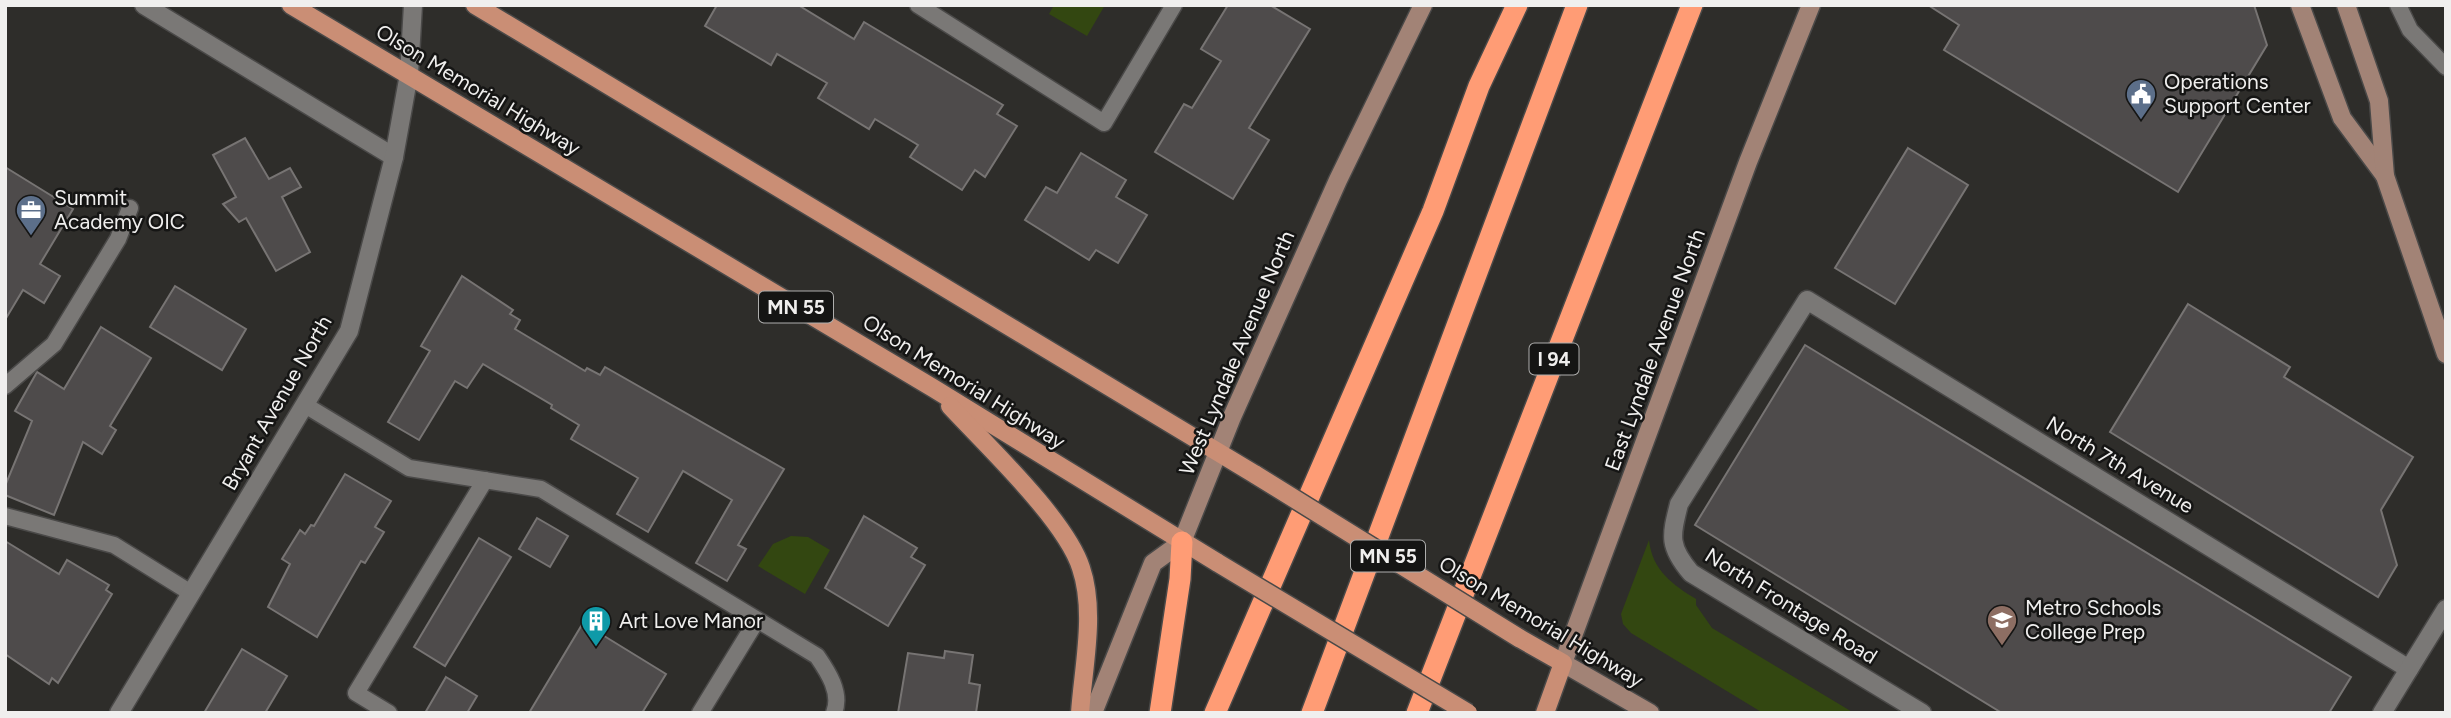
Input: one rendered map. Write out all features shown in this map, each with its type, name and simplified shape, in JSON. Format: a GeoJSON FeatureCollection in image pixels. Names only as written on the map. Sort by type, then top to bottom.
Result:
{"type":"FeatureCollection","features":[{"type":"Feature","properties":{"kind":"highway"},"geometry":{"type":"LineString","coordinates":[[1215,713],[1433,211],[1479,86],[1517,5]]}},
{"type":"Feature","properties":{"kind":"highway"},"geometry":{"type":"LineString","coordinates":[[1312,713],[1577,5]]}},
{"type":"Feature","properties":{"kind":"highway","name":"I 94"},"geometry":{"type":"LineString","coordinates":[[1417,713],[1692,5]]}},
{"type":"Feature","properties":{"kind":"highway"},"geometry":{"type":"LineString","coordinates":[[1160,713],[1174,624],[1182,542]]}},
{"type":"Feature","properties":{"kind":"main road","name":"Olson Memorial Highway"},"geometry":{"type":"LineString","coordinates":[[291,5],[933,388],[1182,542],[1468,713]]}},
{"type":"Feature","properties":{"kind":"main road","name":"Olson Memorial Highway"},"geometry":{"type":"LineString","coordinates":[[475,5],[1218,451],[1519,638],[1650,713]]}},
{"type":"Feature","properties":{"kind":"main road","name":"West Lyndale Avenue North"},"geometry":{"type":"LineString","coordinates":[[1182,542],[1218,451],[1338,180],[1423,5]]}},
{"type":"Feature","properties":{"kind":"main road","name":"East Lyndale Avenue North"},"geometry":{"type":"LineString","coordinates":[[1545,713],[1748,162],[1811,5]]}},
{"type":"Feature","properties":{"kind":"main road"},"geometry":{"type":"LineString","coordinates":[[2300,5],[2342,118],[2385,176]]}},
{"type":"Feature","properties":{"kind":"main road"},"geometry":{"type":"LineString","coordinates":[[2346,5],[2379,101],[2385,176],[2446,354]]}},
{"type":"Feature","properties":{"kind":"main road"},"geometry":{"type":"LineString","coordinates":[[933,388],[1029,491],[1071,547],[1082,568],[1086,629],[1080,713]]}},
{"type":"Feature","properties":{"kind":"main road"},"geometry":{"type":"LineString","coordinates":[[1093,713],[1153,563],[1182,542]]}},
{"type":"Feature","properties":{"kind":"street"},"geometry":{"type":"LineString","coordinates":[[144,5],[394,157]]}},
{"type":"Feature","properties":{"kind":"street","name":"Bryant Avenue North"},"geometry":{"type":"LineString","coordinates":[[119,713],[349,331],[394,157],[409,74],[413,5]]}},
{"type":"Feature","properties":{"kind":"street","name":"North 7th Avenue"},"geometry":{"type":"LineString","coordinates":[[1807,300],[2409,669]]}},
{"type":"Feature","properties":{"kind":"street","name":"North Frontage Road"},"geometry":{"type":"LineString","coordinates":[[1807,300],[1679,504],[1671,537],[1678,558],[1691,573],[1922,713]]}},
{"type":"Feature","properties":{"kind":"street"},"geometry":{"type":"LineString","coordinates":[[2382,713],[2446,610]]}},
{"type":"Feature","properties":{"kind":"lane"},"geometry":{"type":"LineString","coordinates":[[918,5],[1104,123],[1174,5]]}},
{"type":"Feature","properties":{"kind":"lane"},"geometry":{"type":"LineString","coordinates":[[2398,5],[2410,30],[2446,66]]}},
{"type":"Feature","properties":{"kind":"lane"},"geometry":{"type":"LineString","coordinates":[[5,386],[54,344],[118,239],[130,208]]}},
{"type":"Feature","properties":{"kind":"lane"},"geometry":{"type":"LineString","coordinates":[[305,405],[410,468],[541,489],[817,656],[832,678],[837,705],[834,713]]}},
{"type":"Feature","properties":{"kind":"lane"},"geometry":{"type":"LineString","coordinates":[[390,713],[356,693],[485,480]]}},
{"type":"Feature","properties":{"kind":"lane"},"geometry":{"type":"LineString","coordinates":[[5,516],[114,545],[191,593]]}},
{"type":"Feature","properties":{"kind":"lane"},"geometry":{"type":"LineString","coordinates":[[700,713],[757,620]]}},
{"type":"Feature","properties":{"kind":"green space"},"geometry":{"type":"Polygon","coordinates":[[[1054,5],[1105,5],[1087,36],[1049,14],[1054,5]]]}},
{"type":"Feature","properties":{"kind":"green space"},"geometry":{"type":"Polygon","coordinates":[[[791,536],[808,537],[830,550],[805,594],[758,566],[773,544],[791,536]]]}},
{"type":"Feature","properties":{"kind":"green space"},"geometry":{"type":"Polygon","coordinates":[[[1649,540],[1659,568],[1679,588],[1696,599],[1696,605],[1712,628],[1854,713],[1763,713],[1631,633],[1623,624],[1621,614],[1649,540]]]}},
{"type":"Feature","properties":{"kind":"building"},"geometry":{"type":"Polygon","coordinates":[[[717,5],[798,5],[854,39],[864,22],[1003,105],[997,114],[1017,126],[985,177],[975,170],[962,190],[910,157],[918,145],[875,119],[869,129],[818,98],[827,83],[777,54],[771,65],[705,26],[717,5]]]}},
{"type":"Feature","properties":{"kind":"building"},"geometry":{"type":"Polygon","coordinates":[[[1228,5],[1270,5],[1310,29],[1249,128],[1269,140],[1233,199],[1155,152],[1184,104],[1192,108],[1221,61],[1201,49],[1228,5]]]}},
{"type":"Feature","properties":{"kind":"building","name":"Operations Support Center"},"geometry":{"type":"Polygon","coordinates":[[[1928,5],[2254,5],[2267,45],[2178,192],[1944,50],[1959,25],[1928,5]]]}},
{"type":"Feature","properties":{"kind":"building"},"geometry":{"type":"Polygon","coordinates":[[[245,138],[269,179],[290,168],[301,187],[282,197],[310,252],[276,271],[246,218],[239,222],[223,204],[236,197],[213,155],[245,138]]]}},
{"type":"Feature","properties":{"kind":"building"},"geometry":{"type":"Polygon","coordinates":[[[1908,148],[1968,185],[1895,304],[1835,268],[1908,148]]]}},
{"type":"Feature","properties":{"kind":"building"},"geometry":{"type":"Polygon","coordinates":[[[1081,153],[1126,180],[1116,197],[1147,215],[1118,263],[1096,250],[1089,260],[1025,220],[1046,187],[1057,193],[1081,153]]]}},
{"type":"Feature","properties":{"kind":"building","name":"Summit Academy OIC"},"geometry":{"type":"Polygon","coordinates":[[[5,167],[73,209],[40,264],[60,276],[44,303],[23,290],[5,320],[5,167]]]}},
{"type":"Feature","properties":{"kind":"building"},"geometry":{"type":"Polygon","coordinates":[[[462,276],[513,310],[510,314],[520,320],[515,329],[585,371],[587,368],[600,375],[605,367],[784,469],[738,545],[746,549],[727,581],[696,563],[732,500],[683,471],[648,532],[617,514],[638,478],[571,439],[579,425],[551,408],[552,405],[483,364],[467,388],[455,381],[419,440],[388,422],[430,351],[421,346],[462,276]]]}},
{"type":"Feature","properties":{"kind":"building"},"geometry":{"type":"Polygon","coordinates":[[[175,286],[246,329],[222,370],[150,327],[175,286]]]}},
{"type":"Feature","properties":{"kind":"building"},"geometry":{"type":"Polygon","coordinates":[[[2188,304],[2290,367],[2284,377],[2413,457],[2381,510],[2397,565],[2378,597],[2110,432],[2188,304]]]}},
{"type":"Feature","properties":{"kind":"building"},"geometry":{"type":"Polygon","coordinates":[[[101,327],[151,358],[110,426],[116,430],[102,454],[83,442],[54,515],[5,495],[5,486],[32,421],[15,411],[37,372],[64,389],[101,327]]]}},
{"type":"Feature","properties":{"kind":"building"},"geometry":{"type":"Polygon","coordinates":[[[1805,345],[2351,677],[2329,713],[2002,713],[1695,525],[1805,345]]]}},
{"type":"Feature","properties":{"kind":"building"},"geometry":{"type":"Polygon","coordinates":[[[345,474],[391,501],[375,527],[384,532],[365,563],[361,561],[317,637],[268,607],[290,564],[282,559],[300,530],[305,534],[311,525],[314,526],[345,474]]]}},
{"type":"Feature","properties":{"kind":"building"},"geometry":{"type":"Polygon","coordinates":[[[864,516],[917,548],[911,557],[925,565],[888,626],[825,588],[864,516]]]}},
{"type":"Feature","properties":{"kind":"building"},"geometry":{"type":"Polygon","coordinates":[[[537,518],[568,536],[550,567],[519,549],[537,518]]]}},
{"type":"Feature","properties":{"kind":"building"},"geometry":{"type":"Polygon","coordinates":[[[479,538],[511,557],[445,666],[414,647],[479,538]]]}},
{"type":"Feature","properties":{"kind":"building"},"geometry":{"type":"Polygon","coordinates":[[[5,541],[59,574],[67,560],[109,585],[106,590],[112,594],[58,683],[52,678],[49,684],[5,654],[5,541]]]}},
{"type":"Feature","properties":{"kind":"building","name":"Art Love Manor"},"geometry":{"type":"Polygon","coordinates":[[[583,623],[666,674],[642,713],[529,713],[583,623]]]}},
{"type":"Feature","properties":{"kind":"building"},"geometry":{"type":"Polygon","coordinates":[[[242,649],[287,676],[265,713],[204,713],[242,649]]]}},
{"type":"Feature","properties":{"kind":"building"},"geometry":{"type":"Polygon","coordinates":[[[945,651],[973,655],[969,683],[980,685],[976,713],[898,713],[908,653],[944,658],[945,651]]]}},
{"type":"Feature","properties":{"kind":"building"},"geometry":{"type":"Polygon","coordinates":[[[446,677],[477,696],[467,713],[425,713],[446,677]]]}},
{"type":"Feature","properties":{"kind":"place","name":"Operations Support Center"},"geometry":{"type":"Point","coordinates":[2141,121]}},
{"type":"Feature","properties":{"kind":"place","name":"Summit Academy OIC"},"geometry":{"type":"Point","coordinates":[31,237]}},
{"type":"Feature","properties":{"kind":"place","name":"Metro Schools College Prep"},"geometry":{"type":"Point","coordinates":[2002,647]}},
{"type":"Feature","properties":{"kind":"place","name":"Art Love Manor"},"geometry":{"type":"Point","coordinates":[596,648]}}]}
